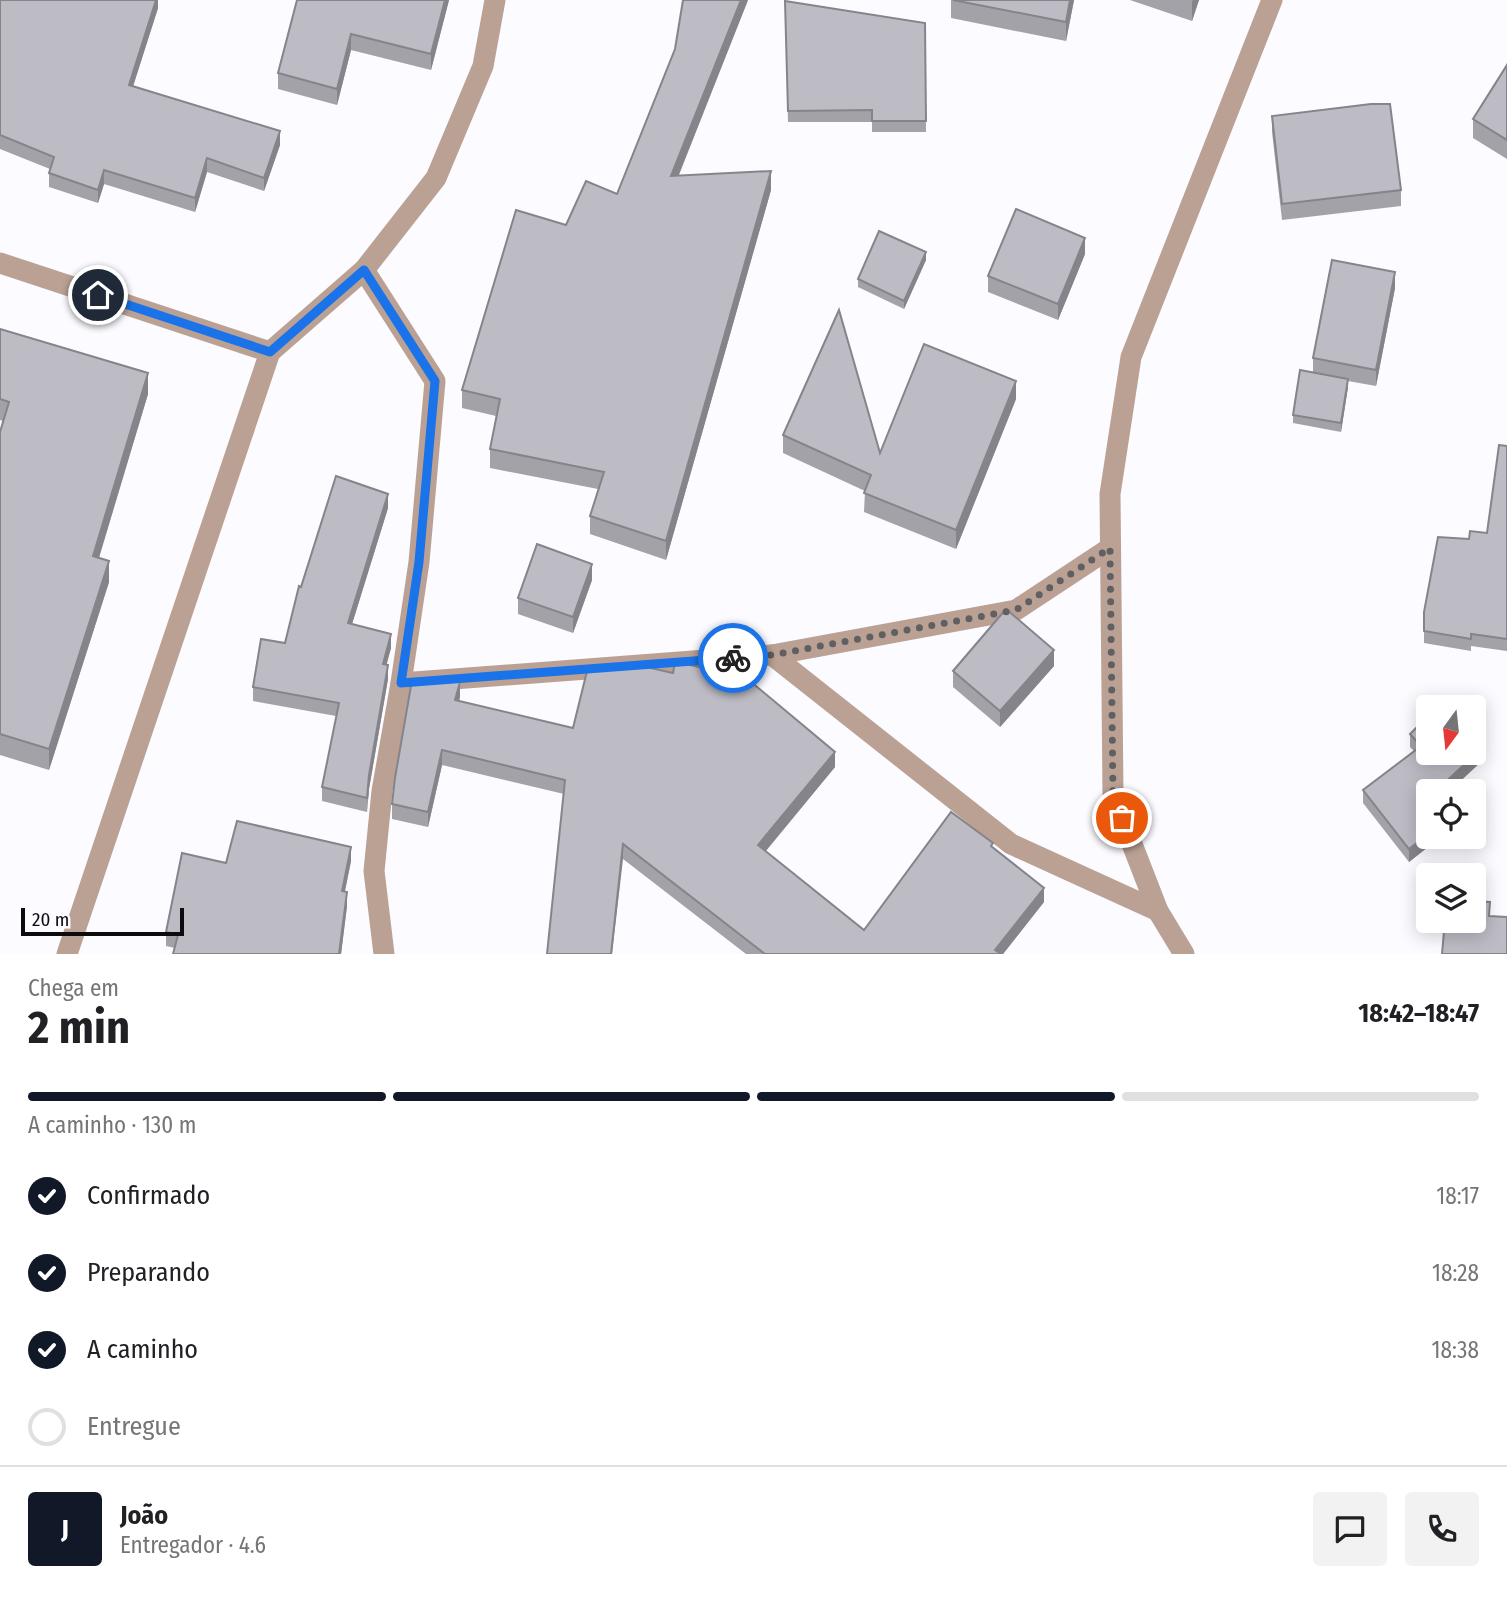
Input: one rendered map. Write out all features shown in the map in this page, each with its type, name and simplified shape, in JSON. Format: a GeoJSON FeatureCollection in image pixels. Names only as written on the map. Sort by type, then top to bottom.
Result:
{"type":"FeatureCollection","features":[{"type":"Feature","properties":{"kind":"street"},"geometry":{"type":"LineString","coordinates":[[68,954],[270,352],[364,270],[436,178],[483,66],[495,0]]}},
{"type":"Feature","properties":{"kind":"street"},"geometry":{"type":"LineString","coordinates":[[1184,954],[1157,911],[1113,795],[1110,494],[1131,357],[1272,0]]}},
{"type":"Feature","properties":{"kind":"street"},"geometry":{"type":"LineString","coordinates":[[0,263],[270,352]]}},
{"type":"Feature","properties":{"kind":"street"},"geometry":{"type":"LineString","coordinates":[[364,270],[435,381],[419,562],[382,791],[374,872],[384,954]]}},
{"type":"Feature","properties":{"kind":"street"},"geometry":{"type":"LineString","coordinates":[[401,683],[772,655],[1016,610],[1110,548]]}},
{"type":"Feature","properties":{"kind":"street"},"geometry":{"type":"LineString","coordinates":[[772,655],[1011,844],[1157,911]]}},
{"type":"Feature","properties":{"kind":"building"},"geometry":{"type":"Polygon","coordinates":[[[0,0],[156,0],[129,85],[280,131],[264,178],[207,158],[195,198],[104,170],[98,190],[49,173],[54,157],[0,135],[0,0]]]}},
{"type":"Feature","properties":{"kind":"building"},"geometry":{"type":"Polygon","coordinates":[[[297,0],[445,0],[431,54],[351,34],[337,89],[278,73],[297,0]]]}},
{"type":"Feature","properties":{"kind":"building"},"geometry":{"type":"Polygon","coordinates":[[[683,0],[741,0],[671,176],[771,171],[666,541],[590,516],[604,472],[490,449],[500,399],[462,390],[516,210],[566,225],[586,181],[617,194],[675,49],[683,0]]]}},
{"type":"Feature","properties":{"kind":"building"},"geometry":{"type":"Polygon","coordinates":[[[953,0],[1070,0],[1066,22],[953,0]]]}},
{"type":"Feature","properties":{"kind":"building"},"geometry":{"type":"Polygon","coordinates":[[[785,1],[925,23],[926,121],[872,121],[872,110],[788,111],[785,1]]]}},
{"type":"Feature","properties":{"kind":"building"},"geometry":{"type":"Polygon","coordinates":[[[1507,65],[1507,140],[1473,119],[1507,65]]]}},
{"type":"Feature","properties":{"kind":"building"},"geometry":{"type":"Polygon","coordinates":[[[1390,104],[1401,190],[1282,204],[1272,116],[1390,104]]]}},
{"type":"Feature","properties":{"kind":"building"},"geometry":{"type":"Polygon","coordinates":[[[1016,209],[1085,238],[1058,304],[988,276],[1016,209]]]}},
{"type":"Feature","properties":{"kind":"building"},"geometry":{"type":"Polygon","coordinates":[[[879,231],[926,252],[904,301],[858,279],[879,231]]]}},
{"type":"Feature","properties":{"kind":"building"},"geometry":{"type":"Polygon","coordinates":[[[1332,260],[1395,272],[1376,370],[1313,358],[1332,260]]]}},
{"type":"Feature","properties":{"kind":"building"},"geometry":{"type":"Polygon","coordinates":[[[839,310],[880,453],[924,344],[1016,381],[956,530],[864,493],[871,475],[783,435],[839,310]]]}},
{"type":"Feature","properties":{"kind":"building"},"geometry":{"type":"Polygon","coordinates":[[[0,329],[148,373],[93,556],[109,561],[49,749],[0,734],[0,432],[9,402],[0,399],[0,329]]]}},
{"type":"Feature","properties":{"kind":"building"},"geometry":{"type":"Polygon","coordinates":[[[1300,370],[1348,379],[1341,423],[1293,415],[1300,370]]]}},
{"type":"Feature","properties":{"kind":"building"},"geometry":{"type":"Polygon","coordinates":[[[1499,445],[1507,446],[1507,639],[1471,634],[1471,639],[1424,631],[1424,612],[1438,537],[1469,539],[1470,531],[1487,533],[1499,445]]]}},
{"type":"Feature","properties":{"kind":"building"},"geometry":{"type":"Polygon","coordinates":[[[336,476],[388,494],[348,623],[391,634],[383,664],[388,665],[367,798],[322,787],[339,703],[253,687],[261,639],[285,643],[299,586],[301,587],[336,476]]]}},
{"type":"Feature","properties":{"kind":"building"},"geometry":{"type":"Polygon","coordinates":[[[537,544],[592,564],[573,617],[518,598],[537,544]]]}},
{"type":"Feature","properties":{"kind":"building"},"geometry":{"type":"Polygon","coordinates":[[[1006,609],[1054,650],[1000,711],[953,671],[1006,609]]]}},
{"type":"Feature","properties":{"kind":"building"},"geometry":{"type":"Polygon","coordinates":[[[675,662],[744,676],[835,752],[758,845],[864,930],[951,812],[993,843],[991,846],[1044,888],[995,950],[1001,954],[765,954],[623,844],[611,954],[547,954],[565,780],[442,750],[428,812],[392,804],[412,680],[444,678],[460,682],[455,700],[573,728],[588,667],[633,664],[673,673],[675,662]]]}},
{"type":"Feature","properties":{"kind":"building"},"geometry":{"type":"Polygon","coordinates":[[[1416,728],[1416,741],[1410,734],[1416,728]]]}},
{"type":"Feature","properties":{"kind":"building"},"geometry":{"type":"Polygon","coordinates":[[[1416,750],[1416,765],[1464,765],[1449,779],[1416,779],[1416,843],[1409,849],[1363,790],[1416,750]]]}},
{"type":"Feature","properties":{"kind":"building"},"geometry":{"type":"Polygon","coordinates":[[[237,821],[351,847],[342,891],[347,892],[339,954],[173,954],[178,935],[166,932],[182,853],[226,863],[237,821]]]}},
{"type":"Feature","properties":{"kind":"building"},"geometry":{"type":"Polygon","coordinates":[[[1486,902],[1490,902],[1489,916],[1507,917],[1507,954],[1442,954],[1444,933],[1486,933],[1486,902]]]}},
{"type":"Feature","properties":{"kind":"way so far"},"geometry":{"type":"LineString","coordinates":[[733,658],[772,655],[1016,610],[1110,548],[1113,795],[1122,818]]}},
{"type":"Feature","properties":{"kind":"route"},"geometry":{"type":"LineString","coordinates":[[98,295],[270,352],[364,270],[435,381],[419,562],[401,683],[733,658]]}}]}
